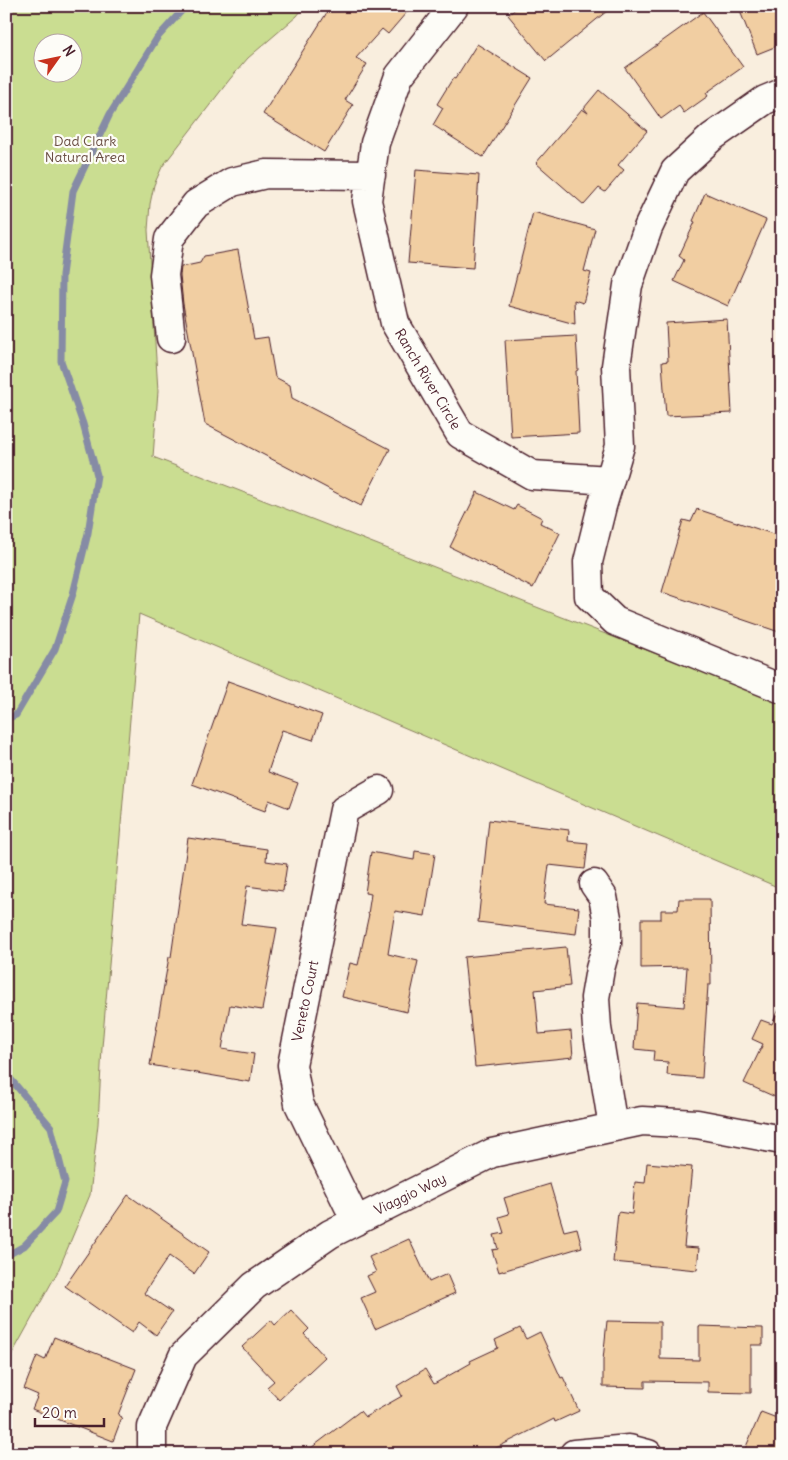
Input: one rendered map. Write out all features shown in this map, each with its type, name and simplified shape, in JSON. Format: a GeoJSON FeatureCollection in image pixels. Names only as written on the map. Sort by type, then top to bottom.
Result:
{"type":"FeatureCollection","features":[{"type":"Feature","properties":{"kind":"street","name":"Ranch River Circle"},"geometry":{"type":"LineString","coordinates":[[454,6],[400,76],[375,143],[367,202],[395,323],[460,434],[532,475],[610,480]]}},
{"type":"Feature","properties":{"kind":"street"},"geometry":{"type":"LineString","coordinates":[[782,93],[765,100],[712,137],[675,171],[648,228],[628,285],[616,366],[620,446],[588,562],[589,596],[615,621],[782,689]]}},
{"type":"Feature","properties":{"kind":"street"},"geometry":{"type":"LineString","coordinates":[[171,338],[164,275],[169,239],[196,204],[232,182],[266,174],[371,175]]}},
{"type":"Feature","properties":{"kind":"street","name":"Veneto Court"},"geometry":{"type":"LineString","coordinates":[[356,1221],[300,1104],[292,1064],[344,810],[379,790]]}},
{"type":"Feature","properties":{"kind":"street"},"geometry":{"type":"LineString","coordinates":[[594,884],[603,897],[607,918],[607,944],[595,998],[597,1028],[613,1127]]}},
{"type":"Feature","properties":{"kind":"street","name":"Viaggio Way"},"geometry":{"type":"LineString","coordinates":[[152,1454],[152,1427],[183,1356],[254,1286],[330,1234],[492,1153],[642,1121],[697,1124],[782,1140]]}},
{"type":"Feature","properties":{"kind":"street"},"geometry":{"type":"LineString","coordinates":[[574,1454],[628,1449],[648,1454]]}},
{"type":"Feature","properties":{"kind":"green space","name":"Dad Clark Natural Area"},"geometry":{"type":"Polygon","coordinates":[[[6,6],[305,6],[297,16],[248,58],[230,79],[162,167],[154,185],[148,230],[158,391],[153,457],[782,703],[782,889],[139,614],[102,1047],[98,1124],[90,1195],[58,1271],[6,1365],[6,6]]]}},
{"type":"Feature","properties":{"kind":"building"},"geometry":{"type":"Polygon","coordinates":[[[331,6],[412,6],[388,34],[382,29],[356,58],[367,64],[345,100],[353,105],[324,152],[263,114],[331,6]]]}},
{"type":"Feature","properties":{"kind":"building"},"geometry":{"type":"Polygon","coordinates":[[[519,6],[613,6],[546,61],[508,15],[519,6]]]}},
{"type":"Feature","properties":{"kind":"building"},"geometry":{"type":"Polygon","coordinates":[[[738,6],[782,6],[782,44],[757,54],[738,6]]]}},
{"type":"Feature","properties":{"kind":"building"},"geometry":{"type":"Polygon","coordinates":[[[703,12],[743,67],[706,93],[708,96],[684,113],[679,106],[661,119],[625,68],[703,12]]]}},
{"type":"Feature","properties":{"kind":"building"},"geometry":{"type":"Polygon","coordinates":[[[477,44],[532,78],[483,157],[433,125],[443,108],[437,104],[477,44]]]}},
{"type":"Feature","properties":{"kind":"building"},"geometry":{"type":"Polygon","coordinates":[[[599,90],[647,131],[618,165],[624,170],[605,192],[599,188],[584,205],[536,163],[582,109],[588,113],[584,108],[599,90]]]}},
{"type":"Feature","properties":{"kind":"building"},"geometry":{"type":"Polygon","coordinates":[[[416,170],[479,175],[473,268],[408,263],[416,170]]]}},
{"type":"Feature","properties":{"kind":"building"},"geometry":{"type":"Polygon","coordinates":[[[705,193],[766,220],[728,306],[674,281],[684,260],[679,256],[695,222],[693,221],[705,193]]]}},
{"type":"Feature","properties":{"kind":"building"},"geometry":{"type":"Polygon","coordinates":[[[533,212],[595,229],[584,271],[591,273],[583,303],[574,300],[575,324],[509,306],[533,212]]]}},
{"type":"Feature","properties":{"kind":"building"},"geometry":{"type":"Polygon","coordinates":[[[238,250],[254,339],[268,337],[275,377],[290,385],[292,398],[390,449],[361,506],[205,424],[183,304],[181,267],[200,263],[204,256],[238,250]]]}},
{"type":"Feature","properties":{"kind":"building"},"geometry":{"type":"Polygon","coordinates":[[[727,319],[732,413],[666,416],[662,362],[668,361],[666,323],[727,319]]]}},
{"type":"Feature","properties":{"kind":"building"},"geometry":{"type":"Polygon","coordinates":[[[576,336],[579,433],[511,437],[505,340],[576,336]]]}},
{"type":"Feature","properties":{"kind":"building"},"geometry":{"type":"Polygon","coordinates":[[[477,492],[514,510],[517,505],[542,518],[540,523],[560,533],[533,588],[450,547],[477,492]]]}},
{"type":"Feature","properties":{"kind":"building"},"geometry":{"type":"Polygon","coordinates":[[[697,509],[782,537],[782,633],[662,592],[683,520],[691,522],[697,509]]]}},
{"type":"Feature","properties":{"kind":"building"},"geometry":{"type":"Polygon","coordinates":[[[228,681],[322,715],[313,740],[282,730],[268,772],[298,783],[289,808],[269,800],[265,811],[192,784],[228,681]]]}},
{"type":"Feature","properties":{"kind":"building"},"geometry":{"type":"Polygon","coordinates":[[[489,820],[569,830],[568,841],[588,843],[585,869],[549,865],[544,904],[579,908],[576,934],[478,922],[489,820]]]}},
{"type":"Feature","properties":{"kind":"building"},"geometry":{"type":"Polygon","coordinates":[[[188,838],[267,849],[266,861],[287,864],[283,891],[247,886],[241,924],[277,928],[262,1010],[230,1005],[222,1049],[254,1054],[250,1082],[150,1065],[169,957],[171,957],[188,838]]]}},
{"type":"Feature","properties":{"kind":"building"},"geometry":{"type":"Polygon","coordinates":[[[415,851],[435,854],[425,916],[395,911],[388,954],[418,961],[407,1012],[342,997],[350,963],[358,965],[369,914],[371,894],[365,893],[371,852],[414,860],[415,851]]]}},
{"type":"Feature","properties":{"kind":"building"},"geometry":{"type":"Polygon","coordinates":[[[679,899],[710,899],[711,985],[708,985],[702,1078],[667,1075],[668,1062],[653,1061],[654,1051],[634,1049],[637,1003],[684,1007],[687,967],[641,968],[641,919],[661,919],[661,910],[678,910],[679,899]]]}},
{"type":"Feature","properties":{"kind":"building"},"geometry":{"type":"Polygon","coordinates":[[[566,947],[570,986],[535,990],[539,1034],[571,1031],[573,1057],[475,1067],[464,957],[566,947]]]}},
{"type":"Feature","properties":{"kind":"building"},"geometry":{"type":"Polygon","coordinates":[[[782,1003],[782,1100],[744,1083],[763,1044],[752,1039],[761,1020],[772,1024],[782,1003]]]}},
{"type":"Feature","properties":{"kind":"building"},"geometry":{"type":"Polygon","coordinates":[[[647,1163],[692,1167],[684,1247],[699,1248],[697,1270],[613,1262],[618,1212],[632,1214],[635,1182],[645,1183],[647,1163]]]}},
{"type":"Feature","properties":{"kind":"building"},"geometry":{"type":"Polygon","coordinates":[[[550,1184],[564,1231],[577,1228],[582,1247],[499,1272],[492,1250],[498,1249],[494,1235],[504,1233],[499,1217],[509,1214],[504,1198],[550,1184]]]}},
{"type":"Feature","properties":{"kind":"building"},"geometry":{"type":"Polygon","coordinates":[[[128,1195],[209,1252],[194,1274],[169,1256],[144,1293],[172,1312],[156,1335],[139,1322],[132,1333],[65,1286],[128,1195]]]}},
{"type":"Feature","properties":{"kind":"building"},"geometry":{"type":"Polygon","coordinates":[[[409,1239],[429,1282],[447,1274],[455,1293],[375,1329],[361,1298],[375,1292],[367,1276],[376,1272],[369,1257],[409,1239]]]}},
{"type":"Feature","properties":{"kind":"building"},"geometry":{"type":"Polygon","coordinates":[[[291,1310],[309,1329],[304,1334],[325,1357],[279,1400],[267,1387],[274,1381],[242,1347],[271,1320],[275,1325],[291,1310]]]}},
{"type":"Feature","properties":{"kind":"building"},"geometry":{"type":"Polygon","coordinates":[[[607,1321],[660,1322],[660,1359],[699,1360],[699,1326],[763,1328],[763,1345],[751,1345],[751,1393],[708,1392],[708,1382],[645,1381],[645,1388],[603,1387],[603,1360],[607,1321]]]}},
{"type":"Feature","properties":{"kind":"building"},"geometry":{"type":"Polygon","coordinates":[[[520,1328],[526,1339],[540,1332],[561,1378],[563,1377],[579,1411],[555,1422],[554,1419],[484,1454],[303,1454],[360,1411],[365,1417],[402,1396],[397,1386],[425,1369],[434,1384],[471,1363],[470,1361],[498,1348],[495,1340],[520,1328]]]}},
{"type":"Feature","properties":{"kind":"building"},"geometry":{"type":"Polygon","coordinates":[[[54,1337],[136,1369],[118,1415],[122,1417],[113,1441],[32,1409],[38,1395],[24,1389],[37,1356],[45,1360],[54,1337]]]}},
{"type":"Feature","properties":{"kind":"building"},"geometry":{"type":"Polygon","coordinates":[[[761,1412],[782,1420],[782,1454],[756,1454],[745,1449],[761,1412]]]}},
{"type":"Feature","properties":{"kind":"waterway"},"geometry":{"type":"LineString","coordinates":[[6,719],[16,715],[55,649],[73,594],[88,533],[97,475],[83,424],[61,361],[62,275],[73,191],[110,114],[157,38],[186,6]]}},
{"type":"Feature","properties":{"kind":"waterway"},"geometry":{"type":"LineString","coordinates":[[6,1072],[51,1127],[65,1182],[56,1212],[24,1246],[6,1256]]}}]}
